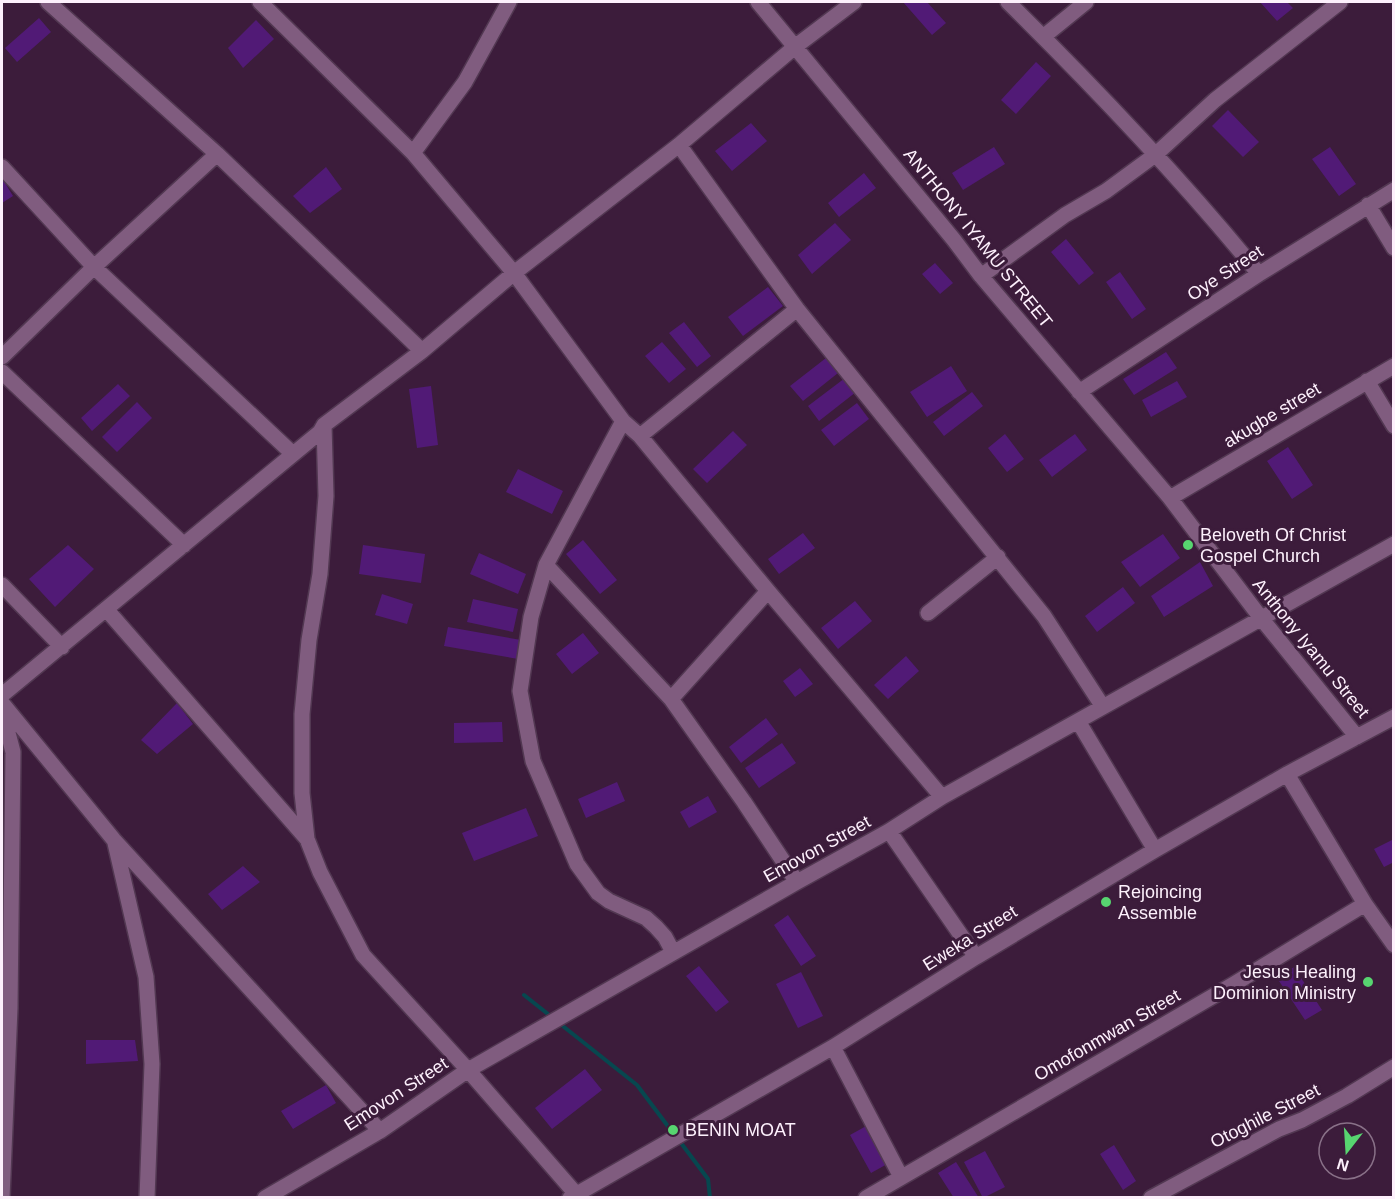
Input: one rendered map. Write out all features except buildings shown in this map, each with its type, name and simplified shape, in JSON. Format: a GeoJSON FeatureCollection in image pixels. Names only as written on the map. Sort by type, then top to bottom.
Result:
{"type":"FeatureCollection","features":[{"type":"Feature","properties":{"kind":"street"},"geometry":{"type":"LineString","coordinates":[[48,2],[217,154],[422,351]]}},
{"type":"Feature","properties":{"kind":"street"},"geometry":{"type":"LineString","coordinates":[[260,2],[413,153],[514,273],[623,421],[640,436],[942,797]]}},
{"type":"Feature","properties":{"kind":"street","name":"ANTHONY IYAMU STREET"},"geometry":{"type":"LineString","coordinates":[[758,2],[981,276],[1170,498]]}},
{"type":"Feature","properties":{"kind":"street"},"geometry":{"type":"LineString","coordinates":[[2,696],[320,432],[324,425],[422,351],[514,273],[680,145],[796,46],[854,2]]}},
{"type":"Feature","properties":{"kind":"street"},"geometry":{"type":"LineString","coordinates":[[1008,2],[1155,155],[1214,219],[1259,274]]}},
{"type":"Feature","properties":{"kind":"street"},"geometry":{"type":"LineString","coordinates":[[1043,37],[1086,2]]}},
{"type":"Feature","properties":{"kind":"street"},"geometry":{"type":"LineString","coordinates":[[981,276],[1065,215],[1106,191],[1155,155],[1215,100],[1340,2]]}},
{"type":"Feature","properties":{"kind":"street"},"geometry":{"type":"LineString","coordinates":[[413,153],[465,82],[507,3]]}},
{"type":"Feature","properties":{"kind":"street"},"geometry":{"type":"LineString","coordinates":[[680,145],[796,309],[1044,616],[1103,707]]}},
{"type":"Feature","properties":{"kind":"street"},"geometry":{"type":"LineString","coordinates":[[2,357],[94,267],[217,154]]}},
{"type":"Feature","properties":{"kind":"street"},"geometry":{"type":"LineString","coordinates":[[2,167],[94,267],[293,454]]}},
{"type":"Feature","properties":{"kind":"street","name":"Oye Street"},"geometry":{"type":"LineString","coordinates":[[1079,392],[1259,274],[1394,190]]}},
{"type":"Feature","properties":{"kind":"street"},"geometry":{"type":"LineString","coordinates":[[1368,205],[1394,248]]}},
{"type":"Feature","properties":{"kind":"street"},"geometry":{"type":"LineString","coordinates":[[640,436],[796,309]]}},
{"type":"Feature","properties":{"kind":"street","name":"akugbe street"},"geometry":{"type":"LineString","coordinates":[[1170,498],[1394,366]]}},
{"type":"Feature","properties":{"kind":"street"},"geometry":{"type":"LineString","coordinates":[[2,372],[184,545]]}},
{"type":"Feature","properties":{"kind":"street"},"geometry":{"type":"LineString","coordinates":[[1367,381],[1394,426]]}},
{"type":"Feature","properties":{"kind":"street"},"geometry":{"type":"LineString","coordinates":[[623,421],[546,565],[531,617],[520,691],[533,761],[577,864],[598,893],[621,908],[639,914],[656,927],[665,937],[673,952]]}},
{"type":"Feature","properties":{"kind":"street"},"geometry":{"type":"LineString","coordinates":[[324,425],[326,496],[320,574],[309,640],[303,714],[302,793],[307,839],[320,872],[363,955],[468,1070],[573,1196]]}},
{"type":"Feature","properties":{"kind":"street","name":"Anthony Iyamu Street"},"geometry":{"type":"LineString","coordinates":[[1170,498],[1261,618],[1357,736]]}},
{"type":"Feature","properties":{"kind":"street","name":"Emovon Street"},"geometry":{"type":"LineString","coordinates":[[265,1197],[380,1131],[468,1070],[889,831],[942,797],[1394,544]]}},
{"type":"Feature","properties":{"kind":"street"},"geometry":{"type":"LineString","coordinates":[[927,613],[998,557]]}},
{"type":"Feature","properties":{"kind":"street"},"geometry":{"type":"LineString","coordinates":[[546,565],[671,699],[797,882]]}},
{"type":"Feature","properties":{"kind":"street"},"geometry":{"type":"LineString","coordinates":[[2,585],[62,647]]}},
{"type":"Feature","properties":{"kind":"street"},"geometry":{"type":"LineString","coordinates":[[671,699],[768,591]]}},
{"type":"Feature","properties":{"kind":"street"},"geometry":{"type":"LineString","coordinates":[[106,609],[307,839]]}},
{"type":"Feature","properties":{"kind":"street"},"geometry":{"type":"LineString","coordinates":[[2,703],[114,840],[380,1131]]}},
{"type":"Feature","properties":{"kind":"street"},"geometry":{"type":"LineString","coordinates":[[2,710],[13,752],[6,856],[10,1008],[2,1197]]}},
{"type":"Feature","properties":{"kind":"street","name":"Eweka Street"},"geometry":{"type":"LineString","coordinates":[[573,1196],[833,1047],[976,957],[1155,850],[1287,774],[1394,717]]}},
{"type":"Feature","properties":{"kind":"street"},"geometry":{"type":"LineString","coordinates":[[1078,721],[1155,850]]}},
{"type":"Feature","properties":{"kind":"street"},"geometry":{"type":"LineString","coordinates":[[1287,774],[1365,904],[1394,945]]}},
{"type":"Feature","properties":{"kind":"street"},"geometry":{"type":"LineString","coordinates":[[889,831],[976,957]]}},
{"type":"Feature","properties":{"kind":"street"},"geometry":{"type":"LineString","coordinates":[[114,840],[146,977],[152,1064],[147,1197]]}},
{"type":"Feature","properties":{"kind":"street","name":"Omofonmwan Street"},"geometry":{"type":"LineString","coordinates":[[874,1195],[901,1177],[1234,984],[1365,904]]}},
{"type":"Feature","properties":{"kind":"street"},"geometry":{"type":"LineString","coordinates":[[833,1047],[901,1177]]}},
{"type":"Feature","properties":{"kind":"street","name":"Otoghile Street"},"geometry":{"type":"LineString","coordinates":[[1151,1197],[1279,1129],[1302,1120],[1347,1096],[1394,1067]]}},
{"type":"Feature","properties":{"kind":"waterway"},"geometry":{"type":"LineString","coordinates":[[524,995],[553,1018]]}},
{"type":"Feature","properties":{"kind":"waterway"},"geometry":{"type":"LineString","coordinates":[[559,1023],[637,1085],[673,1133]]}},
{"type":"Feature","properties":{"kind":"waterway"},"geometry":{"type":"LineString","coordinates":[[678,1139],[708,1179],[710,1198]]}},
{"type":"Feature","properties":{"kind":"place","name":"Beloveth Of Christ Gospel Church"},"geometry":{"type":"Point","coordinates":[1188,545]}},
{"type":"Feature","properties":{"kind":"place","name":"Rejoincing Assemble"},"geometry":{"type":"Point","coordinates":[1106,902]}},
{"type":"Feature","properties":{"kind":"place","name":"Jesus Healing Dominion Ministry"},"geometry":{"type":"Point","coordinates":[1368,982]}},
{"type":"Feature","properties":{"kind":"place","name":"BENIN MOAT"},"geometry":{"type":"Point","coordinates":[673,1130]}}]}
